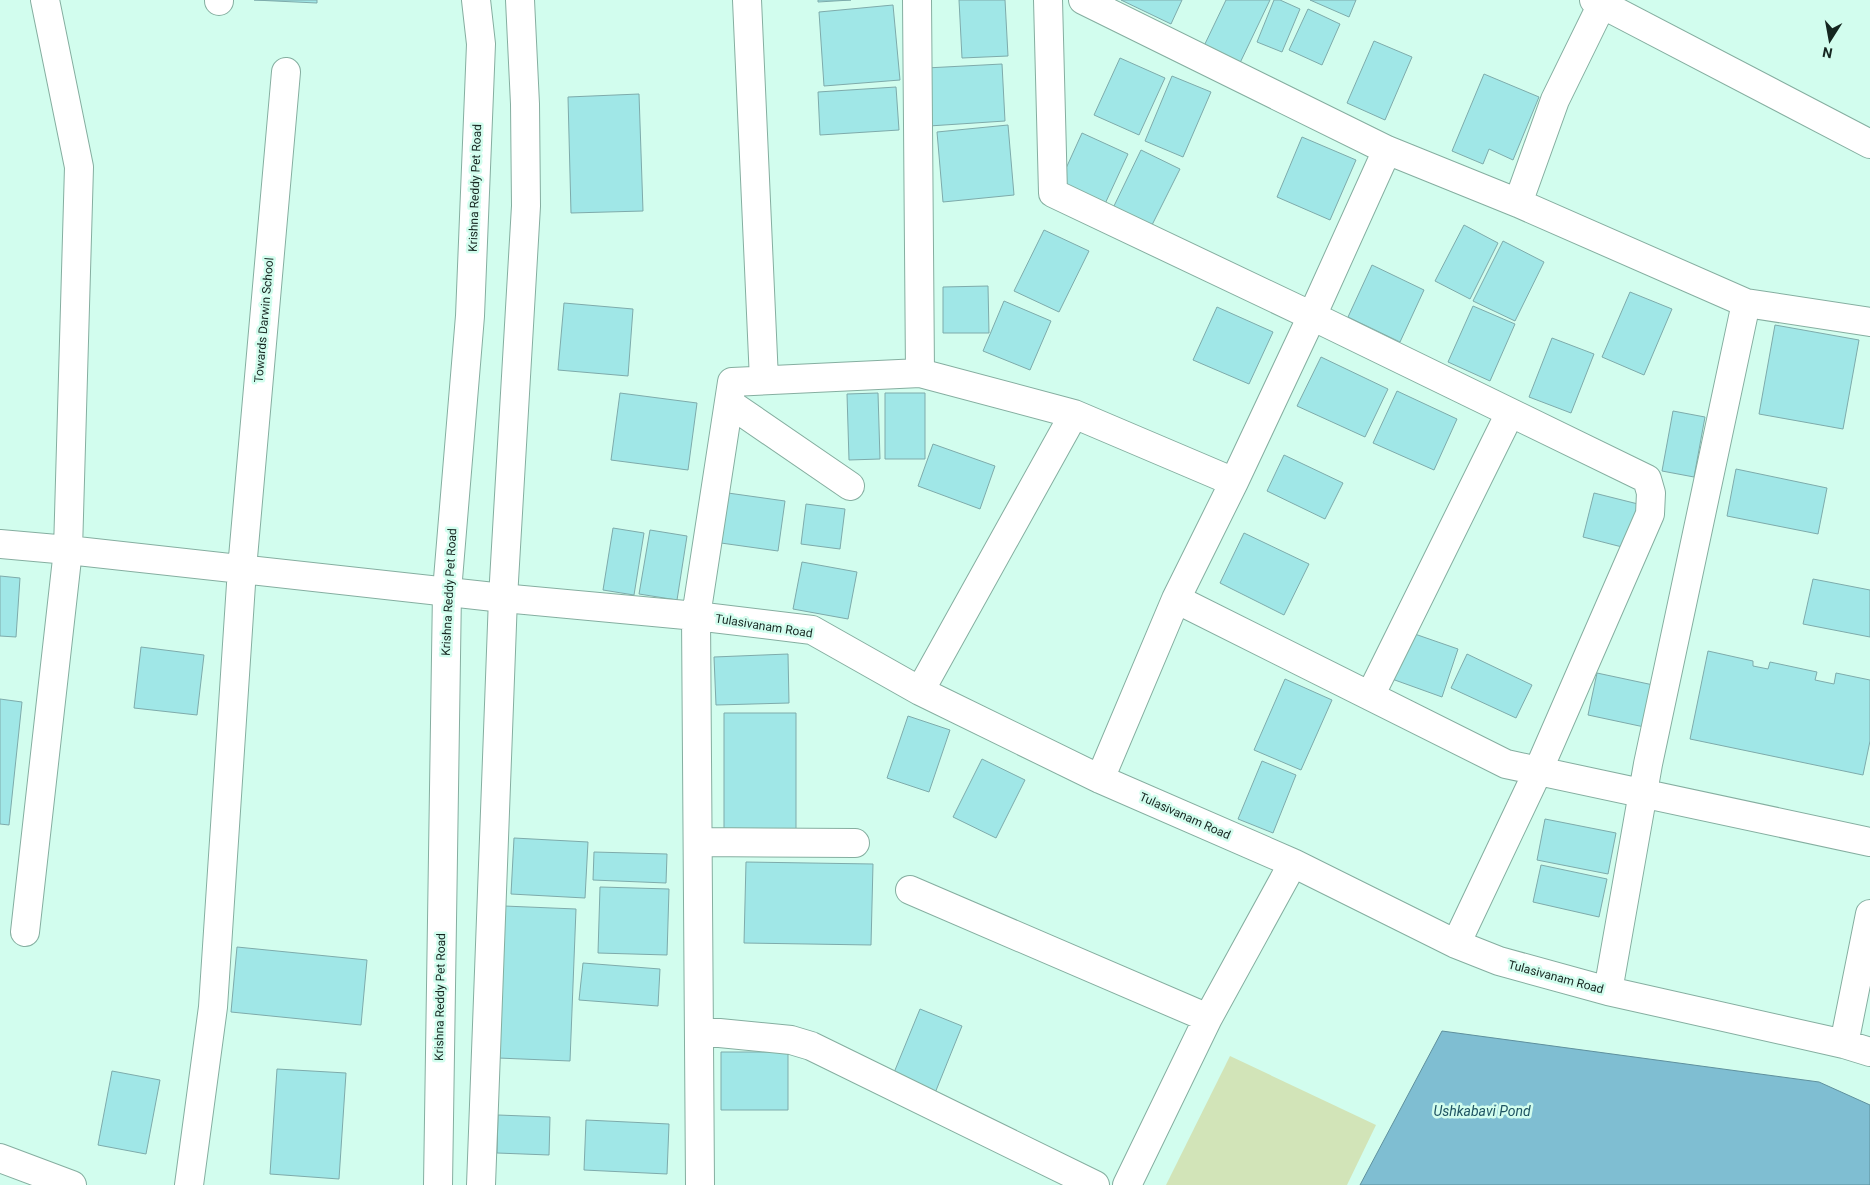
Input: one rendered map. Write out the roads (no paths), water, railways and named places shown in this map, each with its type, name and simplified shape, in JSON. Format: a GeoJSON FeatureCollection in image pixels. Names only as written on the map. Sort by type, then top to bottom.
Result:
{"type":"FeatureCollection","features":[{"type":"Feature","properties":{"kind":"street"},"geometry":{"type":"LineString","coordinates":[[25,932],[68,550],[79,167],[45,0]]}},
{"type":"Feature","properties":{"kind":"street","name":"Krishna Reddy Pet Road"},"geometry":{"type":"LineString","coordinates":[[438,1185],[447,592],[470,316],[480,44],[476,0]]}},
{"type":"Feature","properties":{"kind":"street"},"geometry":{"type":"LineString","coordinates":[[481,1185],[503,598],[526,206],[525,104],[520,0]]}},
{"type":"Feature","properties":{"kind":"street"},"geometry":{"type":"LineString","coordinates":[[747,0],[764,380]]}},
{"type":"Feature","properties":{"kind":"street"},"geometry":{"type":"LineString","coordinates":[[917,0],[920,373]]}},
{"type":"Feature","properties":{"kind":"street"},"geometry":{"type":"LineString","coordinates":[[1048,0],[1053,193],[1312,316],[1647,479],[1651,493],[1650,514],[1538,771],[1456,944]]}},
{"type":"Feature","properties":{"kind":"street"},"geometry":{"type":"LineString","coordinates":[[1094,2],[1387,150],[1518,203],[1746,303],[1870,322]]}},
{"type":"Feature","properties":{"kind":"street"},"geometry":{"type":"LineString","coordinates":[[1518,203],[1555,100],[1598,2],[1870,144]]}},
{"type":"Feature","properties":{"kind":"street","name":"Towards Darwin School"},"geometry":{"type":"LineString","coordinates":[[189,1185],[213,1007],[242,569],[286,72]]}},
{"type":"Feature","properties":{"kind":"street"},"geometry":{"type":"LineString","coordinates":[[1100,779],[1176,599],[1234,482],[1387,150]]}},
{"type":"Feature","properties":{"kind":"street"},"geometry":{"type":"LineString","coordinates":[[1608,991],[1642,794],[1746,303]]}},
{"type":"Feature","properties":{"kind":"street"},"geometry":{"type":"LineString","coordinates":[[700,1185],[696,616],[732,382],[920,373],[1074,414],[1234,482]]}},
{"type":"Feature","properties":{"kind":"street"},"geometry":{"type":"LineString","coordinates":[[729,403],[850,486]]}},
{"type":"Feature","properties":{"kind":"street"},"geometry":{"type":"LineString","coordinates":[[1370,696],[1510,413]]}},
{"type":"Feature","properties":{"kind":"street"},"geometry":{"type":"LineString","coordinates":[[920,691],[1074,414]]}},
{"type":"Feature","properties":{"kind":"street","name":"Tulasivanam Road"},"geometry":{"type":"LineString","coordinates":[[0,544],[503,598],[696,616],[812,630],[920,691],[1100,779],[1294,864],[1456,944],[1499,961],[1608,991],[1844,1044],[1870,1052]]}},
{"type":"Feature","properties":{"kind":"street"},"geometry":{"type":"LineString","coordinates":[[1176,599],[1506,764],[1870,842]]}},
{"type":"Feature","properties":{"kind":"street"},"geometry":{"type":"LineString","coordinates":[[698,842],[855,843]]}},
{"type":"Feature","properties":{"kind":"street"},"geometry":{"type":"LineString","coordinates":[[1127,1185],[1208,1018],[1294,864]]}},
{"type":"Feature","properties":{"kind":"street"},"geometry":{"type":"LineString","coordinates":[[910,890],[1208,1018]]}},
{"type":"Feature","properties":{"kind":"street"},"geometry":{"type":"LineString","coordinates":[[1844,1044],[1870,914]]}},
{"type":"Feature","properties":{"kind":"street"},"geometry":{"type":"LineString","coordinates":[[699,1031],[791,1040],[811,1046],[1095,1185]]}},
{"type":"Feature","properties":{"kind":"street"},"geometry":{"type":"LineString","coordinates":[[0,1158],[72,1185]]}},
{"type":"Feature","properties":{"kind":"water","name":"Ushkabavi Pond"},"geometry":{"type":"Polygon","coordinates":[[[1442,1031],[1819,1082],[1870,1105],[1870,1185],[1360,1185],[1442,1031]]]}}]}
